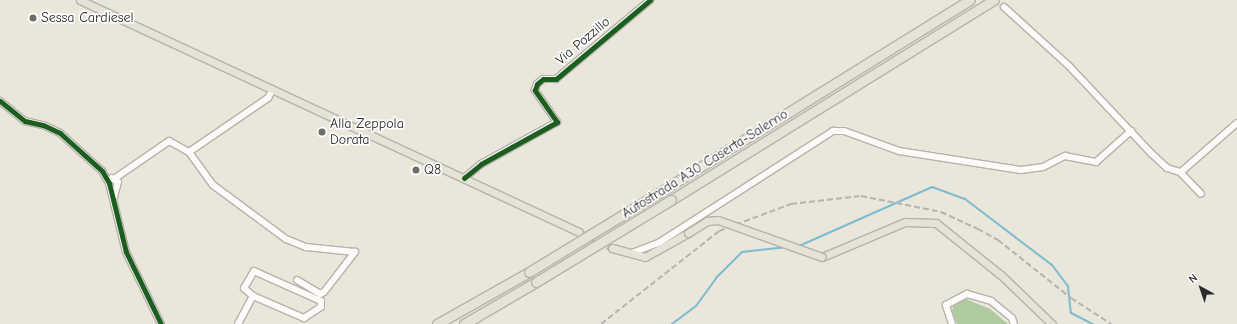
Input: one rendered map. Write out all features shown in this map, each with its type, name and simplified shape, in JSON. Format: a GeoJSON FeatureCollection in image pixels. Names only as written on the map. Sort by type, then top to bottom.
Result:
{"type":"FeatureCollection","features":[{"type":"Feature","properties":{"kind":"highway","name":"Autostrada A30 Caserta-Salerno"},"geometry":{"type":"LineString","coordinates":[[437,324],[529,272],[970,0]]}},
{"type":"Feature","properties":{"kind":"highway","name":"Autostrada A30 Caserta-Salerno"},"geometry":{"type":"LineString","coordinates":[[464,324],[671,200],[994,0]]}},
{"type":"Feature","properties":{"kind":"main road"},"geometry":{"type":"LineString","coordinates":[[80,0],[579,232]]}},
{"type":"Feature","properties":{"kind":"main road"},"geometry":{"type":"LineString","coordinates":[[612,248],[627,254],[645,257],[707,221],[718,220],[822,257],[905,222],[921,219],[936,223],[1001,275],[1052,324]]}},
{"type":"Feature","properties":{"kind":"street","name":"Via Pozzillo"},"geometry":{"type":"LineString","coordinates":[[464,178],[481,164],[557,122],[535,90],[537,84],[543,79],[556,79],[650,0]]}},
{"type":"Feature","properties":{"kind":"street"},"geometry":{"type":"LineString","coordinates":[[1004,7],[1069,66],[1168,168],[1181,172],[1201,194]]}},
{"type":"Feature","properties":{"kind":"street"},"geometry":{"type":"LineString","coordinates":[[189,152],[268,98],[273,89]]}},
{"type":"Feature","properties":{"kind":"street"},"geometry":{"type":"LineString","coordinates":[[0,101],[24,121],[43,124],[60,133],[113,183],[113,200],[126,252],[162,324]]}},
{"type":"Feature","properties":{"kind":"street"},"geometry":{"type":"LineString","coordinates":[[1181,172],[1237,124]]}},
{"type":"Feature","properties":{"kind":"street"},"geometry":{"type":"LineString","coordinates":[[627,254],[660,242],[833,131],[844,130],[899,152],[1021,170],[1042,167],[1065,156],[1096,162],[1131,131]]}},
{"type":"Feature","properties":{"kind":"street"},"geometry":{"type":"LineString","coordinates":[[113,183],[130,165],[169,141],[189,152],[213,185],[286,239],[306,247],[355,252],[324,292],[320,294],[297,280]]}},
{"type":"Feature","properties":{"kind":"street"},"geometry":{"type":"LineString","coordinates":[[254,271],[321,301],[320,307],[304,318],[253,296],[244,288],[254,271]]}},
{"type":"Feature","properties":{"kind":"street"},"geometry":{"type":"LineString","coordinates":[[952,324],[946,305],[967,294],[991,301],[1012,318],[1014,324]]}},
{"type":"Feature","properties":{"kind":"street"},"geometry":{"type":"LineString","coordinates":[[238,324],[253,296]]}},
{"type":"Feature","properties":{"kind":"green space"},"geometry":{"type":"Polygon","coordinates":[[[963,298],[990,309],[1008,324],[957,324],[952,311],[954,303],[963,298]]]}},
{"type":"Feature","properties":{"kind":"waterway"},"geometry":{"type":"LineString","coordinates":[[799,246],[932,187],[965,199],[1052,265],[1068,286],[1071,313],[1093,324]]}},
{"type":"Feature","properties":{"kind":"waterway"},"geometry":{"type":"LineString","coordinates":[[672,324],[696,306],[716,278],[742,252],[787,247]]}},
{"type":"Feature","properties":{"kind":"tunnel"},"geometry":{"type":"LineString","coordinates":[[579,232],[612,248]]}},
{"type":"Feature","properties":{"kind":"railway"},"geometry":{"type":"LineString","coordinates":[[601,324],[719,231],[791,204],[861,196],[941,212],[978,229],[998,240],[1071,298],[1111,324]]}},
{"type":"Feature","properties":{"kind":"cycle path"},"geometry":{"type":"LineString","coordinates":[[464,178],[481,164],[557,122],[535,90],[537,84],[543,79],[556,79],[650,0]]}},
{"type":"Feature","properties":{"kind":"cycle path"},"geometry":{"type":"LineString","coordinates":[[0,101],[25,121],[43,125],[60,133],[102,171],[109,183],[126,252],[161,324]]}},
{"type":"Feature","properties":{"kind":"place","name":"Sessa Cardiesel"},"geometry":{"type":"Point","coordinates":[33,18]}},
{"type":"Feature","properties":{"kind":"place","name":"Alla Zeppola Dorata"},"geometry":{"type":"Point","coordinates":[322,132]}},
{"type":"Feature","properties":{"kind":"place","name":"Q8"},"geometry":{"type":"Point","coordinates":[416,170]}}]}
